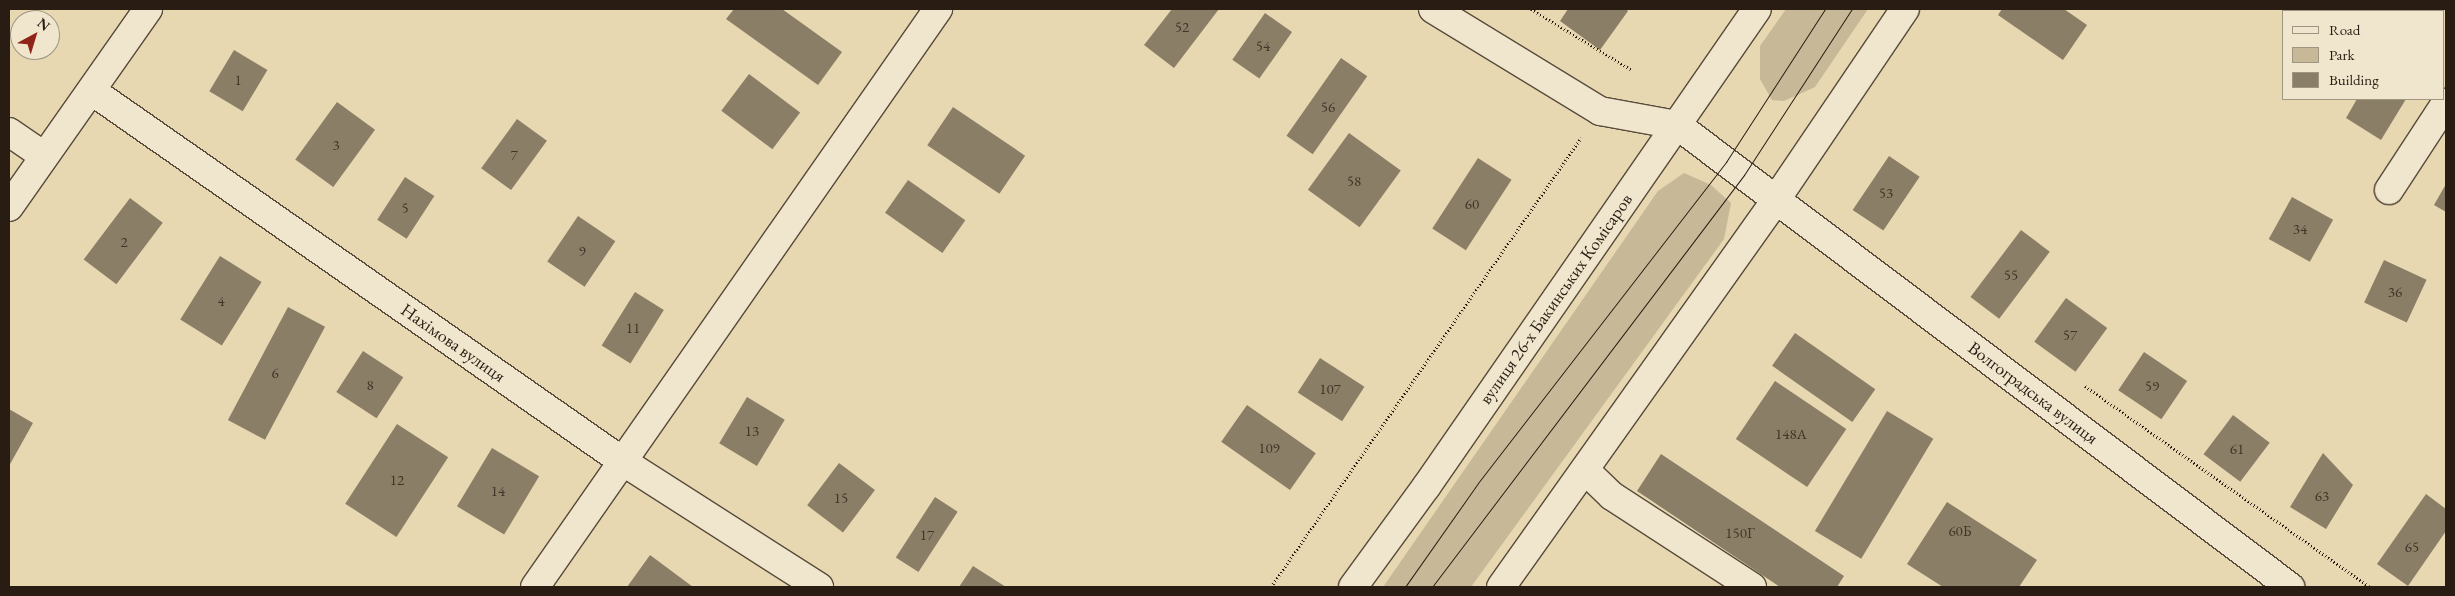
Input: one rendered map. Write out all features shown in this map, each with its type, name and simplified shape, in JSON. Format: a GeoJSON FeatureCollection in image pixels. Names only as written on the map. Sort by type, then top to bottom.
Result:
{"type":"FeatureCollection","features":[{"type":"Feature","properties":{"kind":"street"},"geometry":{"type":"LineString","coordinates":[[9,207],[148,9]]}},
{"type":"Feature","properties":{"kind":"street"},"geometry":{"type":"LineString","coordinates":[[535,587],[938,9]]}},
{"type":"Feature","properties":{"kind":"street"},"geometry":{"type":"LineString","coordinates":[[1433,9],[1600,111],[1678,125]]}},
{"type":"Feature","properties":{"kind":"street","name":"вулиця 26-х Бакинських Комісаров"},"geometry":{"type":"LineString","coordinates":[[1353,587],[1438,470],[1757,9]]}},
{"type":"Feature","properties":{"kind":"street"},"geometry":{"type":"LineString","coordinates":[[1501,587],[1776,198],[1905,9]]}},
{"type":"Feature","properties":{"kind":"street","name":"Нахімова вулиця"},"geometry":{"type":"LineString","coordinates":[[92,90],[622,461],[819,587]]}},
{"type":"Feature","properties":{"kind":"street"},"geometry":{"type":"LineString","coordinates":[[2389,190],[2446,103]]}},
{"type":"Feature","properties":{"kind":"street","name":"Волгоградська вулиця"},"geometry":{"type":"LineString","coordinates":[[1678,125],[2290,587]]}},
{"type":"Feature","properties":{"kind":"street"},"geometry":{"type":"LineString","coordinates":[[9,132],[44,156]]}},
{"type":"Feature","properties":{"kind":"street"},"geometry":{"type":"LineString","coordinates":[[1585,470],[1612,496],[1752,587]]}},
{"type":"Feature","properties":{"kind":"path"},"geometry":{"type":"LineString","coordinates":[[1531,9],[1632,70]]}},
{"type":"Feature","properties":{"kind":"path"},"geometry":{"type":"LineString","coordinates":[[1271,587],[1600,111]]}},
{"type":"Feature","properties":{"kind":"path"},"geometry":{"type":"LineString","coordinates":[[2079,381],[2370,587]]}},
{"type":"Feature","properties":{"kind":"green space"},"geometry":{"type":"Polygon","coordinates":[[[1786,9],[1868,9],[1815,87],[1784,101],[1772,100],[1760,79],[1760,46],[1786,9]]]}},
{"type":"Feature","properties":{"kind":"green space"},"geometry":{"type":"Polygon","coordinates":[[[1684,173],[1711,185],[1731,203],[1724,239],[1471,587],[1383,587],[1658,191],[1684,173]]]}},
{"type":"Feature","properties":{"kind":"building"},"geometry":{"type":"Polygon","coordinates":[[[734,9],[782,9],[842,52],[818,85],[726,19],[734,9]]]}},
{"type":"Feature","properties":{"kind":"building"},"geometry":{"type":"Polygon","coordinates":[[[1172,9],[1219,9],[1174,68],[1144,45],[1172,9]]]}},
{"type":"Feature","properties":{"kind":"building"},"geometry":{"type":"Polygon","coordinates":[[[1568,9],[1626,9],[1628,11],[1600,50],[1560,21],[1568,9]]]}},
{"type":"Feature","properties":{"kind":"building"},"geometry":{"type":"Polygon","coordinates":[[[2002,9],[2064,9],[2087,25],[2063,60],[1998,15],[2002,9]]]}},
{"type":"Feature","properties":{"kind":"building"},"geometry":{"type":"Polygon","coordinates":[[[1265,13],[1292,32],[1259,79],[1232,60],[1265,13]]]}},
{"type":"Feature","properties":{"kind":"building"},"geometry":{"type":"Polygon","coordinates":[[[234,50],[267,70],[243,111],[209,91],[234,50]]]}},
{"type":"Feature","properties":{"kind":"building"},"geometry":{"type":"Polygon","coordinates":[[[1341,58],[1367,76],[1313,154],[1287,136],[1341,58]]]}},
{"type":"Feature","properties":{"kind":"building"},"geometry":{"type":"Polygon","coordinates":[[[749,74],[800,113],[772,149],[721,111],[749,74]]]}},
{"type":"Feature","properties":{"kind":"building"},"geometry":{"type":"Polygon","coordinates":[[[2356,100],[2405,100],[2381,140],[2346,118],[2356,100]]]}},
{"type":"Feature","properties":{"kind":"building"},"geometry":{"type":"Polygon","coordinates":[[[337,102],[375,130],[333,187],[295,159],[337,102]]]}},
{"type":"Feature","properties":{"kind":"building"},"geometry":{"type":"Polygon","coordinates":[[[953,107],[1025,156],[999,194],[927,145],[953,107]]]}},
{"type":"Feature","properties":{"kind":"building"},"geometry":{"type":"Polygon","coordinates":[[[517,119],[547,141],[511,190],[481,168],[517,119]]]}},
{"type":"Feature","properties":{"kind":"building"},"geometry":{"type":"Polygon","coordinates":[[[1349,133],[1401,171],[1360,227],[1308,190],[1349,133]]]}},
{"type":"Feature","properties":{"kind":"building"},"geometry":{"type":"Polygon","coordinates":[[[1889,156],[1920,177],[1883,231],[1853,210],[1889,156]]]}},
{"type":"Feature","properties":{"kind":"building"},"geometry":{"type":"Polygon","coordinates":[[[1478,158],[1512,180],[1466,250],[1432,228],[1478,158]]]}},
{"type":"Feature","properties":{"kind":"building"},"geometry":{"type":"Polygon","coordinates":[[[405,177],[434,196],[407,239],[377,220],[405,177]]]}},
{"type":"Feature","properties":{"kind":"building"},"geometry":{"type":"Polygon","coordinates":[[[908,180],[965,220],[942,253],[885,213],[908,180]]]}},
{"type":"Feature","properties":{"kind":"building"},"geometry":{"type":"Polygon","coordinates":[[[2446,184],[2446,212],[2434,205],[2446,184]]]}},
{"type":"Feature","properties":{"kind":"building"},"geometry":{"type":"Polygon","coordinates":[[[2292,197],[2333,220],[2310,262],[2269,239],[2292,197]]]}},
{"type":"Feature","properties":{"kind":"building"},"geometry":{"type":"Polygon","coordinates":[[[130,198],[163,223],[116,284],[84,259],[130,198]]]}},
{"type":"Feature","properties":{"kind":"building"},"geometry":{"type":"Polygon","coordinates":[[[578,216],[615,241],[585,287],[547,262],[578,216]]]}},
{"type":"Feature","properties":{"kind":"building"},"geometry":{"type":"Polygon","coordinates":[[[2021,230],[2050,252],[1999,319],[1970,297],[2021,230]]]}},
{"type":"Feature","properties":{"kind":"building"},"geometry":{"type":"Polygon","coordinates":[[[220,256],[262,282],[222,346],[180,320],[220,256]]]}},
{"type":"Feature","properties":{"kind":"building"},"geometry":{"type":"Polygon","coordinates":[[[2384,260],[2427,280],[2407,322],[2364,303],[2384,260]]]}},
{"type":"Feature","properties":{"kind":"building"},"geometry":{"type":"Polygon","coordinates":[[[635,292],[664,310],[630,363],[602,345],[635,292]]]}},
{"type":"Feature","properties":{"kind":"building"},"geometry":{"type":"Polygon","coordinates":[[[2066,298],[2107,328],[2076,372],[2034,342],[2066,298]]]}},
{"type":"Feature","properties":{"kind":"building"},"geometry":{"type":"Polygon","coordinates":[[[288,307],[325,327],[265,440],[228,420],[288,307]]]}},
{"type":"Feature","properties":{"kind":"building"},"geometry":{"type":"Polygon","coordinates":[[[1795,333],[1875,389],[1852,422],[1772,366],[1795,333]]]}},
{"type":"Feature","properties":{"kind":"building"},"geometry":{"type":"Polygon","coordinates":[[[363,351],[403,377],[377,418],[336,392],[363,351]]]}},
{"type":"Feature","properties":{"kind":"building"},"geometry":{"type":"Polygon","coordinates":[[[2144,352],[2187,381],[2161,419],[2118,390],[2144,352]]]}},
{"type":"Feature","properties":{"kind":"building"},"geometry":{"type":"Polygon","coordinates":[[[1320,358],[1364,387],[1342,421],[1298,392],[1320,358]]]}},
{"type":"Feature","properties":{"kind":"building"},"geometry":{"type":"Polygon","coordinates":[[[1775,381],[1846,429],[1807,487],[1736,439],[1775,381]]]}},
{"type":"Feature","properties":{"kind":"building"},"geometry":{"type":"Polygon","coordinates":[[[747,397],[785,420],[757,466],[719,443],[747,397]]]}},
{"type":"Feature","properties":{"kind":"building"},"geometry":{"type":"Polygon","coordinates":[[[1247,405],[1316,453],[1290,490],[1221,442],[1247,405]]]}},
{"type":"Feature","properties":{"kind":"building"},"geometry":{"type":"Polygon","coordinates":[[[9,409],[33,423],[9,466],[9,409]]]}},
{"type":"Feature","properties":{"kind":"building"},"geometry":{"type":"Polygon","coordinates":[[[1887,411],[1933,439],[1861,559],[1815,531],[1887,411]]]}},
{"type":"Feature","properties":{"kind":"building"},"geometry":{"type":"Polygon","coordinates":[[[2233,415],[2270,443],[2240,482],[2204,454],[2233,415]]]}},
{"type":"Feature","properties":{"kind":"building"},"geometry":{"type":"Polygon","coordinates":[[[397,424],[448,457],[396,537],[345,504],[397,424]]]}},
{"type":"Feature","properties":{"kind":"building"},"geometry":{"type":"Polygon","coordinates":[[[492,448],[539,476],[504,535],[457,506],[492,448]]]}},
{"type":"Feature","properties":{"kind":"building"},"geometry":{"type":"Polygon","coordinates":[[[2323,453],[2353,485],[2326,529],[2290,507],[2323,453]]]}},
{"type":"Feature","properties":{"kind":"building"},"geometry":{"type":"Polygon","coordinates":[[[1661,454],[1844,576],[1837,587],[1780,587],[1637,491],[1661,454]]]}},
{"type":"Feature","properties":{"kind":"building"},"geometry":{"type":"Polygon","coordinates":[[[839,463],[875,490],[843,532],[807,505],[839,463]]]}},
{"type":"Feature","properties":{"kind":"building"},"geometry":{"type":"Polygon","coordinates":[[[2426,494],[2446,509],[2446,531],[2408,586],[2377,564],[2426,494]]]}},
{"type":"Feature","properties":{"kind":"building"},"geometry":{"type":"Polygon","coordinates":[[[935,497],[958,512],[918,572],[896,557],[935,497]]]}},
{"type":"Feature","properties":{"kind":"building"},"geometry":{"type":"Polygon","coordinates":[[[1947,502],[2037,560],[2019,587],[1943,587],[1907,564],[1947,502]]]}},
{"type":"Feature","properties":{"kind":"building"},"geometry":{"type":"Polygon","coordinates":[[[650,555],[693,587],[627,587],[650,555]]]}},
{"type":"Feature","properties":{"kind":"building"},"geometry":{"type":"Polygon","coordinates":[[[973,566],[1006,587],[959,587],[973,566]]]}},
{"type":"Feature","properties":{"kind":"tram line"},"geometry":{"type":"LineString","coordinates":[[1405,587],[1478,483],[1726,162],[1825,9]]}},
{"type":"Feature","properties":{"kind":"tram line"},"geometry":{"type":"LineString","coordinates":[[1432,587],[1744,175],[1852,9]]}}]}
